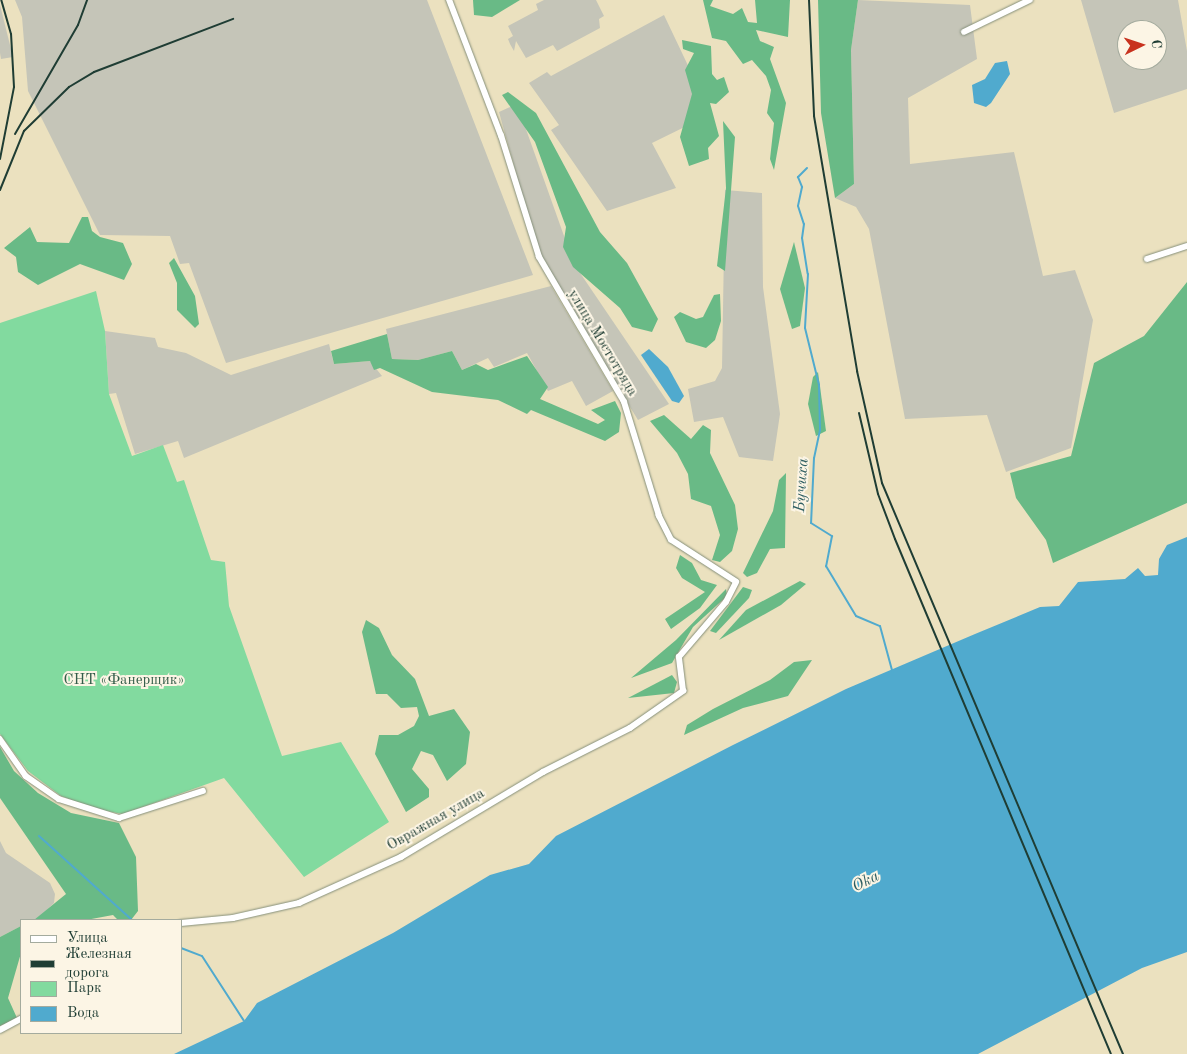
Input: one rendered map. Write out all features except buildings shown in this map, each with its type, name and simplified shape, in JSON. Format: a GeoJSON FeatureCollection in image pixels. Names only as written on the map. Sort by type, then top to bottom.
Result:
{"type":"FeatureCollection","features":[{"type":"Feature","properties":{"kind":"street","name":"улица Мостотряда"},"geometry":{"type":"LineString","coordinates":[[449,0],[501,136],[539,257],[624,402],[659,516],[671,540],[736,582],[726,602],[680,657],[683,691]]}},
{"type":"Feature","properties":{"kind":"street"},"geometry":{"type":"LineString","coordinates":[[964,32],[1030,0]]}},
{"type":"Feature","properties":{"kind":"street"},"geometry":{"type":"LineString","coordinates":[[1147,259],[1187,246]]}},
{"type":"Feature","properties":{"kind":"street","name":"Овражная улица"},"geometry":{"type":"LineString","coordinates":[[182,923],[233,918],[299,903],[402,856],[543,772],[630,728],[683,691]]}},
{"type":"Feature","properties":{"kind":"street"},"geometry":{"type":"LineString","coordinates":[[0,739],[26,776],[59,799],[119,818],[203,791]]}},
{"type":"Feature","properties":{"kind":"street"},"geometry":{"type":"LineString","coordinates":[[0,1030],[20,1020]]}},
{"type":"Feature","properties":{"kind":"shaded area"},"geometry":{"type":"Polygon","coordinates":[[[15,0],[427,0],[533,275],[226,363],[189,263],[180,264],[170,236],[100,235],[28,91],[22,17],[15,0]]]}},
{"type":"Feature","properties":{"kind":"shaded area"},"geometry":{"type":"Polygon","coordinates":[[[544,0],[596,0],[604,16],[599,19],[600,28],[557,51],[553,45],[526,58],[516,41],[514,51],[510,44],[508,39],[513,36],[508,26],[538,10],[536,4],[544,0]]]}},
{"type":"Feature","properties":{"kind":"shaded area"},"geometry":{"type":"Polygon","coordinates":[[[858,0],[970,5],[977,59],[908,98],[910,164],[1014,152],[1043,276],[1075,270],[1093,320],[1071,448],[1006,472],[987,415],[905,419],[869,229],[856,207],[835,198],[854,184],[851,50],[858,0]]]}},
{"type":"Feature","properties":{"kind":"shaded area"},"geometry":{"type":"Polygon","coordinates":[[[1081,0],[1178,0],[1187,51],[1187,89],[1114,113],[1081,0]]]}},
{"type":"Feature","properties":{"kind":"shaded area"},"geometry":{"type":"Polygon","coordinates":[[[0,5],[13,57],[1,59],[0,53],[0,5]]]}},
{"type":"Feature","properties":{"kind":"shaded area"},"geometry":{"type":"Polygon","coordinates":[[[664,15],[711,114],[652,143],[676,188],[607,211],[551,130],[559,125],[529,83],[547,72],[551,76],[664,15]]]}},
{"type":"Feature","properties":{"kind":"shaded area"},"geometry":{"type":"Polygon","coordinates":[[[517,104],[574,264],[669,404],[638,420],[548,274],[535,241],[499,112],[517,104]]]}},
{"type":"Feature","properties":{"kind":"shaded area"},"geometry":{"type":"Polygon","coordinates":[[[725,190],[762,193],[763,287],[780,414],[773,461],[739,457],[723,417],[694,422],[688,389],[715,381],[722,368],[725,190]]]}},
{"type":"Feature","properties":{"kind":"shaded area"},"geometry":{"type":"Polygon","coordinates":[[[551,286],[613,391],[586,406],[572,381],[548,391],[527,353],[494,367],[488,358],[462,370],[452,351],[418,360],[392,359],[386,329],[551,286]]]}},
{"type":"Feature","properties":{"kind":"shaded area"},"geometry":{"type":"Polygon","coordinates":[[[105,331],[155,338],[158,347],[186,353],[231,375],[329,344],[334,364],[370,361],[382,376],[184,458],[178,441],[135,454],[116,393],[109,394],[105,331]]]}},
{"type":"Feature","properties":{"kind":"shaded area"},"geometry":{"type":"Polygon","coordinates":[[[0,841],[6,853],[50,883],[55,894],[54,903],[38,919],[20,919],[20,927],[0,937],[0,841]]]}},
{"type":"Feature","properties":{"kind":"green space"},"geometry":{"type":"Polygon","coordinates":[[[473,0],[520,0],[492,17],[474,15],[473,0]]]}},
{"type":"Feature","properties":{"kind":"green space"},"geometry":{"type":"Polygon","coordinates":[[[703,0],[713,0],[710,6],[733,14],[742,8],[748,22],[757,23],[755,0],[790,0],[788,37],[756,30],[760,41],[774,47],[770,59],[786,103],[774,170],[770,159],[774,123],[767,113],[771,90],[766,76],[752,60],[743,64],[726,41],[712,38],[703,0]]]}},
{"type":"Feature","properties":{"kind":"green space"},"geometry":{"type":"Polygon","coordinates":[[[818,0],[858,0],[851,50],[854,184],[835,198],[821,113],[818,0]]]}},
{"type":"Feature","properties":{"kind":"green space"},"geometry":{"type":"Polygon","coordinates":[[[682,40],[711,46],[712,74],[717,80],[724,77],[729,92],[716,104],[710,103],[719,136],[708,148],[709,159],[689,166],[680,137],[692,94],[685,70],[694,53],[683,49],[682,40]]]}},
{"type":"Feature","properties":{"kind":"green space"},"geometry":{"type":"Polygon","coordinates":[[[508,92],[536,113],[600,232],[627,263],[658,319],[652,332],[632,327],[620,308],[573,267],[563,247],[566,227],[535,142],[502,95],[508,92]]]}},
{"type":"Feature","properties":{"kind":"green space"},"geometry":{"type":"Polygon","coordinates":[[[723,121],[735,137],[725,271],[717,266],[726,188],[723,121]]]}},
{"type":"Feature","properties":{"kind":"green space"},"geometry":{"type":"Polygon","coordinates":[[[82,217],[88,217],[92,231],[100,237],[123,243],[132,264],[124,280],[80,264],[38,285],[18,272],[16,257],[4,248],[30,227],[37,242],[69,243],[82,217]]]}},
{"type":"Feature","properties":{"kind":"green space"},"geometry":{"type":"Polygon","coordinates":[[[794,242],[805,288],[800,326],[792,329],[780,289],[794,242]]]}},
{"type":"Feature","properties":{"kind":"green space"},"geometry":{"type":"Polygon","coordinates":[[[174,258],[195,296],[199,324],[195,328],[177,310],[177,283],[169,263],[174,258]]]}},
{"type":"Feature","properties":{"kind":"green space"},"geometry":{"type":"Polygon","coordinates":[[[1187,282],[1187,503],[1053,563],[1046,540],[1016,498],[1010,473],[1071,456],[1094,363],[1144,336],[1187,282]]]}},
{"type":"Feature","properties":{"kind":"green space","name":"СНТ «Фанерщик»"},"geometry":{"type":"Polygon","coordinates":[[[96,291],[105,331],[109,394],[132,456],[163,445],[177,482],[184,480],[211,560],[225,562],[229,606],[282,756],[341,742],[389,822],[304,877],[224,778],[123,814],[95,809],[61,796],[28,771],[0,734],[0,323],[96,291]]]}},
{"type":"Feature","properties":{"kind":"green space"},"geometry":{"type":"Polygon","coordinates":[[[720,294],[721,321],[715,340],[706,348],[686,342],[674,317],[680,312],[696,319],[703,317],[714,295],[720,294]]]}},
{"type":"Feature","properties":{"kind":"green space"},"geometry":{"type":"Polygon","coordinates":[[[387,334],[392,359],[418,360],[452,351],[462,370],[476,364],[488,370],[527,356],[548,387],[540,399],[598,424],[605,420],[591,410],[615,401],[621,413],[619,432],[605,441],[531,410],[527,414],[498,400],[432,392],[380,368],[374,370],[370,361],[334,364],[331,351],[387,334]]]}},
{"type":"Feature","properties":{"kind":"green space"},"geometry":{"type":"Polygon","coordinates":[[[818,372],[826,431],[816,436],[808,404],[813,377],[818,372]]]}},
{"type":"Feature","properties":{"kind":"green space"},"geometry":{"type":"Polygon","coordinates":[[[664,415],[691,439],[703,425],[711,430],[710,453],[735,505],[738,529],[732,551],[720,562],[712,560],[720,535],[711,506],[691,499],[688,474],[677,453],[650,421],[664,415]]]}},
{"type":"Feature","properties":{"kind":"green space"},"geometry":{"type":"Polygon","coordinates":[[[786,473],[785,548],[770,549],[757,573],[747,577],[743,573],[773,511],[779,480],[786,473]]]}},
{"type":"Feature","properties":{"kind":"green space"},"geometry":{"type":"Polygon","coordinates":[[[680,555],[692,563],[701,580],[717,585],[700,608],[671,629],[665,619],[705,592],[682,578],[676,568],[680,555]]]}},
{"type":"Feature","properties":{"kind":"green space"},"geometry":{"type":"Polygon","coordinates":[[[800,581],[806,584],[781,605],[719,640],[746,610],[800,581]]]}},
{"type":"Feature","properties":{"kind":"green space"},"geometry":{"type":"Polygon","coordinates":[[[743,587],[752,590],[749,598],[716,633],[710,631],[743,587]]]}},
{"type":"Feature","properties":{"kind":"green space"},"geometry":{"type":"Polygon","coordinates":[[[726,589],[727,596],[693,627],[672,663],[631,678],[676,640],[726,589]]]}},
{"type":"Feature","properties":{"kind":"green space"},"geometry":{"type":"Polygon","coordinates":[[[366,620],[379,628],[392,655],[415,679],[429,716],[454,709],[470,732],[466,764],[447,781],[433,755],[421,751],[412,769],[429,789],[429,797],[406,812],[375,754],[379,735],[398,735],[414,726],[419,716],[417,707],[401,708],[387,694],[376,694],[362,632],[366,620]]]}},
{"type":"Feature","properties":{"kind":"green space"},"geometry":{"type":"Polygon","coordinates":[[[812,660],[788,696],[743,708],[684,735],[687,725],[713,709],[770,680],[794,662],[812,660]]]}},
{"type":"Feature","properties":{"kind":"green space"},"geometry":{"type":"Polygon","coordinates":[[[672,675],[677,682],[674,693],[628,698],[672,675]]]}},
{"type":"Feature","properties":{"kind":"green space"},"geometry":{"type":"Polygon","coordinates":[[[0,747],[14,771],[38,793],[71,813],[119,823],[136,857],[138,911],[132,919],[117,919],[113,915],[91,919],[35,919],[66,894],[0,798],[0,747]]]}},
{"type":"Feature","properties":{"kind":"green space"},"geometry":{"type":"Polygon","coordinates":[[[20,927],[20,956],[8,998],[17,1018],[0,1026],[0,937],[20,927]]]}},
{"type":"Feature","properties":{"kind":"water"},"geometry":{"type":"Polygon","coordinates":[[[1007,61],[1010,74],[991,103],[986,107],[974,103],[972,85],[985,79],[995,63],[1007,61]]]}},
{"type":"Feature","properties":{"kind":"water"},"geometry":{"type":"Polygon","coordinates":[[[649,349],[668,367],[684,396],[679,403],[672,401],[641,355],[649,349]]]}},
{"type":"Feature","properties":{"kind":"water","name":"Oka"},"geometry":{"type":"Polygon","coordinates":[[[1187,537],[1187,952],[1142,968],[978,1054],[174,1054],[244,1021],[257,1003],[393,933],[490,875],[529,864],[556,836],[733,745],[846,689],[1040,607],[1059,606],[1078,582],[1125,579],[1138,568],[1145,576],[1158,575],[1159,559],[1167,545],[1187,537]]]}},
{"type":"Feature","properties":{"kind":"waterway","name":"Бучиха"},"geometry":{"type":"LineString","coordinates":[[807,168],[798,177],[802,187],[798,206],[804,224],[802,238],[808,274],[805,328],[819,385],[820,430],[814,458],[811,523],[832,536],[826,566],[856,616],[880,626],[893,674]]}},
{"type":"Feature","properties":{"kind":"waterway"},"geometry":{"type":"LineString","coordinates":[[39,836],[131,919]]}},
{"type":"Feature","properties":{"kind":"waterway"},"geometry":{"type":"LineString","coordinates":[[182,948],[202,956],[244,1021]]}},
{"type":"Feature","properties":{"kind":"railway"},"geometry":{"type":"LineString","coordinates":[[0,159],[14,87],[11,34],[1,0]]}},
{"type":"Feature","properties":{"kind":"railway"},"geometry":{"type":"LineString","coordinates":[[15,134],[78,25],[87,0]]}},
{"type":"Feature","properties":{"kind":"railway"},"geometry":{"type":"LineString","coordinates":[[809,0],[814,116],[857,371],[882,483],[1123,1054]]}},
{"type":"Feature","properties":{"kind":"railway"},"geometry":{"type":"LineString","coordinates":[[0,190],[24,131],[69,87],[94,72],[233,19]]}},
{"type":"Feature","properties":{"kind":"railway"},"geometry":{"type":"LineString","coordinates":[[859,413],[878,494],[895,539],[1111,1054]]}}]}
